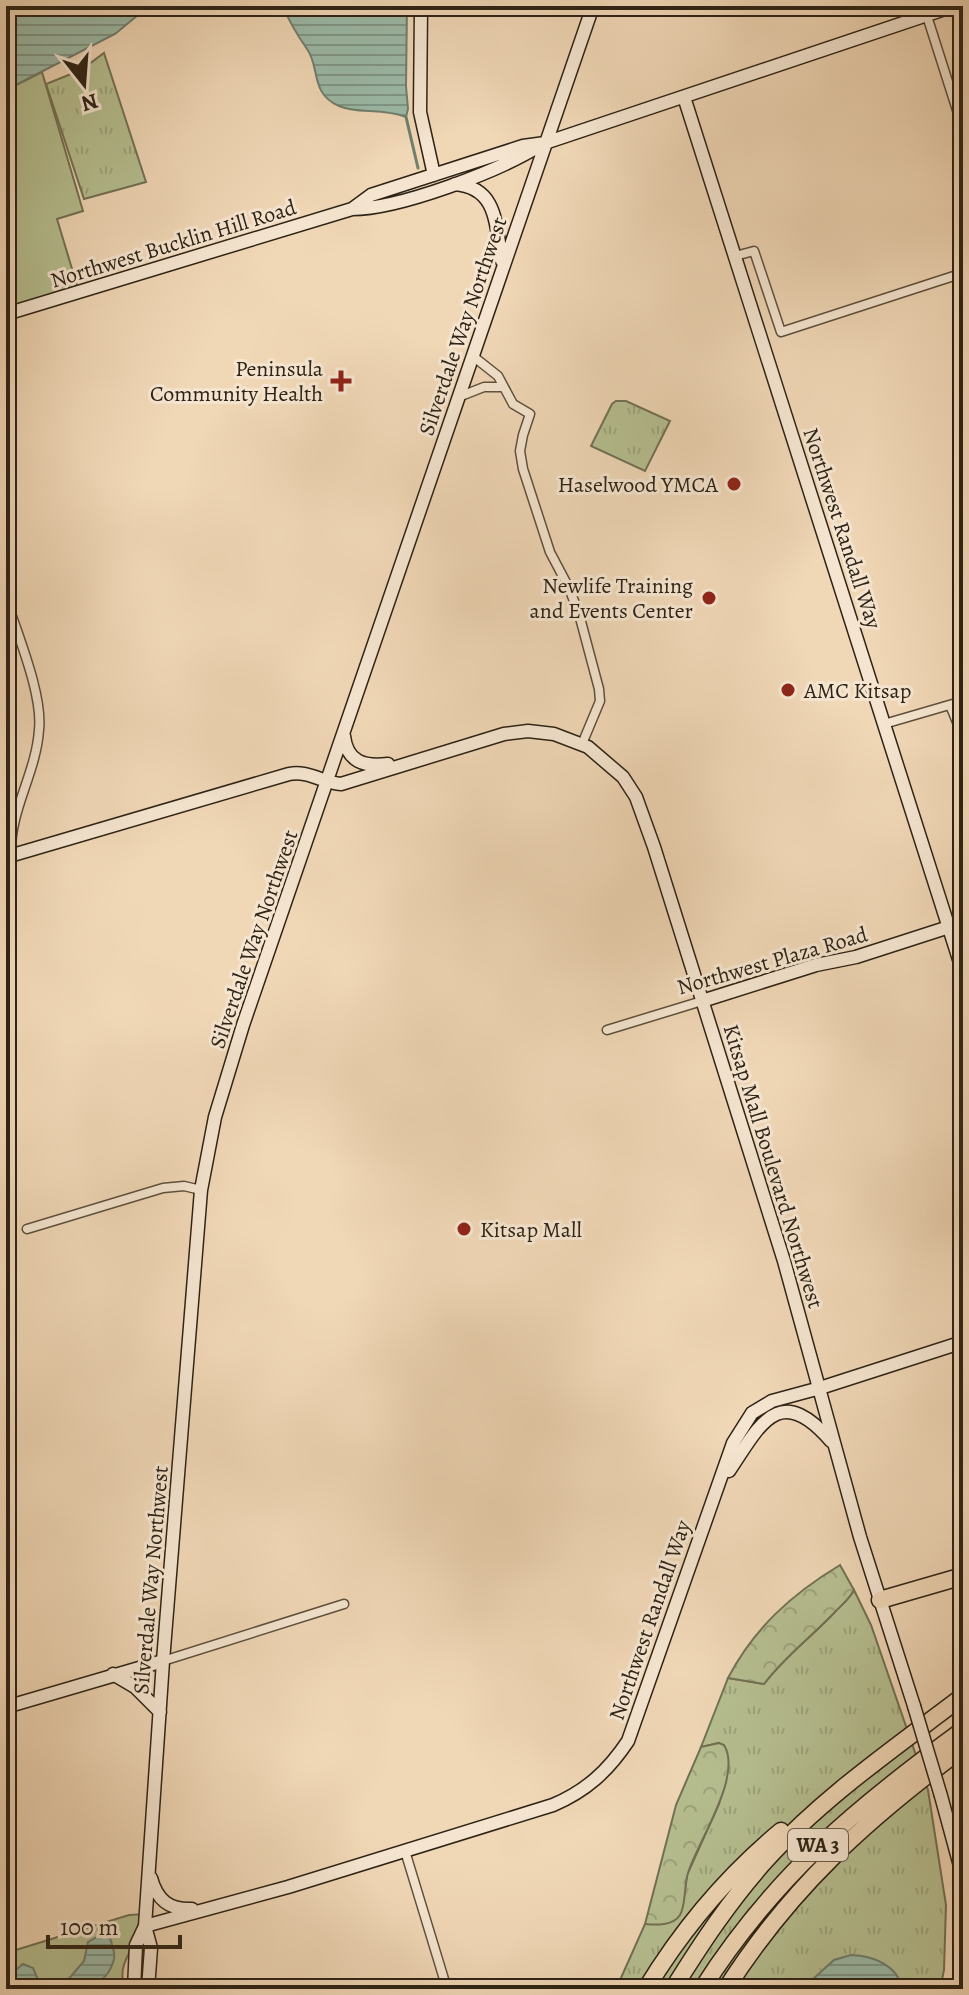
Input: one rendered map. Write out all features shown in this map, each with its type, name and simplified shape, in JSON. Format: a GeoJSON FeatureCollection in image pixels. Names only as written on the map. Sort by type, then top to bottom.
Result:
{"type":"FeatureCollection","features":[{"type":"Feature","properties":{"kind":"highway"},"geometry":{"type":"LineString","coordinates":[[880,1600],[963,1576]]}},
{"type":"Feature","properties":{"kind":"highway","name":"WA 3"},"geometry":{"type":"LineString","coordinates":[[673,1989],[708,1932],[768,1857],[873,1764],[963,1696]]}},
{"type":"Feature","properties":{"kind":"highway","name":"WA 3"},"geometry":{"type":"LineString","coordinates":[[702,1989],[746,1925],[808,1855],[867,1803],[963,1730]]}},
{"type":"Feature","properties":{"kind":"highway"},"geometry":{"type":"LineString","coordinates":[[726,1989],[781,1912],[830,1858],[865,1825],[963,1748]]}},
{"type":"Feature","properties":{"kind":"highway"},"geometry":{"type":"LineString","coordinates":[[646,1989],[700,1911],[751,1857],[808,1810],[873,1764]]}},
{"type":"Feature","properties":{"kind":"main road"},"geometry":{"type":"LineString","coordinates":[[417,196],[434,175],[420,112],[421,6]]}},
{"type":"Feature","properties":{"kind":"main road","name":"Silverdale Way Northwest"},"geometry":{"type":"LineString","coordinates":[[148,1989],[151,1948],[145,1926],[163,1661],[201,1190],[215,1117],[593,6]]}},
{"type":"Feature","properties":{"kind":"main road","name":"Northwest Bucklin Hill Road"},"geometry":{"type":"LineString","coordinates":[[352,209],[371,195],[523,146],[545,143],[954,6]]}},
{"type":"Feature","properties":{"kind":"main road","name":"Northwest Randall Way"},"geometry":{"type":"LineString","coordinates":[[684,97],[963,972]]}},
{"type":"Feature","properties":{"kind":"main road","name":"Northwest Bucklin Hill Road"},"geometry":{"type":"LineString","coordinates":[[6,314],[352,209],[375,209],[417,196],[521,158],[545,143]]}},
{"type":"Feature","properties":{"kind":"main road"},"geometry":{"type":"LineString","coordinates":[[448,186],[466,185],[480,190],[487,197],[503,264]]}},
{"type":"Feature","properties":{"kind":"main road","name":"Kitsap Mall Boulevard Northwest"},"geometry":{"type":"LineString","coordinates":[[328,782],[346,783],[515,732],[550,734],[582,744],[615,768],[636,797],[784,1261],[835,1446],[963,1877]]}},
{"type":"Feature","properties":{"kind":"main road"},"geometry":{"type":"LineString","coordinates":[[344,735],[347,752],[358,762],[374,766],[415,761]]}},
{"type":"Feature","properties":{"kind":"main road"},"geometry":{"type":"LineString","coordinates":[[8,857],[289,774],[306,773],[328,782]]}},
{"type":"Feature","properties":{"kind":"main road","name":"Northwest Plaza Road"},"geometry":{"type":"LineString","coordinates":[[702,1001],[949,927]]}},
{"type":"Feature","properties":{"kind":"main road","name":"Northwest Randall Way"},"geometry":{"type":"LineString","coordinates":[[145,1926],[223,1906],[405,1851],[553,1805],[579,1792],[610,1766],[628,1741],[733,1443],[752,1413],[772,1401],[963,1342]]}},
{"type":"Feature","properties":{"kind":"main road"},"geometry":{"type":"LineString","coordinates":[[719,1483],[761,1423],[781,1413],[808,1418],[835,1446]]}},
{"type":"Feature","properties":{"kind":"main road"},"geometry":{"type":"LineString","coordinates":[[6,1707],[163,1661]]}},
{"type":"Feature","properties":{"kind":"main road"},"geometry":{"type":"LineString","coordinates":[[113,1674],[135,1687],[160,1712]]}},
{"type":"Feature","properties":{"kind":"main road"},"geometry":{"type":"LineString","coordinates":[[149,1861],[154,1886],[159,1897],[169,1906],[182,1909],[223,1906]]}},
{"type":"Feature","properties":{"kind":"main road","name":"Silverdale Way Northwest"},"geometry":{"type":"LineString","coordinates":[[134,1989],[136,1945],[145,1926]]}},
{"type":"Feature","properties":{"kind":"street"},"geometry":{"type":"LineString","coordinates":[[927,16],[963,129]]}},
{"type":"Feature","properties":{"kind":"street"},"geometry":{"type":"LineString","coordinates":[[735,256],[754,251],[781,332],[963,273]]}},
{"type":"Feature","properties":{"kind":"street"},"geometry":{"type":"LineString","coordinates":[[474,357],[498,376],[513,404],[530,414],[520,451],[523,469],[550,552],[579,614],[597,678],[600,701],[582,744]]}},
{"type":"Feature","properties":{"kind":"street"},"geometry":{"type":"LineString","coordinates":[[461,396],[484,387],[502,387]]}},
{"type":"Feature","properties":{"kind":"street"},"geometry":{"type":"LineString","coordinates":[[6,598],[40,709],[37,747],[11,827],[8,857]]}},
{"type":"Feature","properties":{"kind":"street"},"geometry":{"type":"LineString","coordinates":[[884,724],[963,701]]}},
{"type":"Feature","properties":{"kind":"street"},"geometry":{"type":"LineString","coordinates":[[950,705],[963,737]]}},
{"type":"Feature","properties":{"kind":"street","name":"Northwest Plaza Road"},"geometry":{"type":"LineString","coordinates":[[607,1030],[702,1001]]}},
{"type":"Feature","properties":{"kind":"street"},"geometry":{"type":"LineString","coordinates":[[27,1229],[163,1188],[184,1186],[201,1190]]}},
{"type":"Feature","properties":{"kind":"street"},"geometry":{"type":"LineString","coordinates":[[163,1661],[344,1604]]}},
{"type":"Feature","properties":{"kind":"street"},"geometry":{"type":"LineString","coordinates":[[405,1851],[447,1989]]}},
{"type":"Feature","properties":{"kind":"green space"},"geometry":{"type":"Polygon","coordinates":[[[104,53],[146,182],[84,199],[46,84],[81,70],[104,53]]]}},
{"type":"Feature","properties":{"kind":"green space"},"geometry":{"type":"Polygon","coordinates":[[[42,72],[83,211],[57,219],[79,292],[6,314],[6,90],[42,72]]]}},
{"type":"Feature","properties":{"kind":"green space"},"geometry":{"type":"Polygon","coordinates":[[[616,401],[626,401],[670,421],[645,471],[591,446],[616,401]]]}},
{"type":"Feature","properties":{"kind":"green space"},"geometry":{"type":"Polygon","coordinates":[[[840,1565],[854,1590],[852,1594],[764,1684],[728,1678],[762,1628],[790,1600],[840,1565]]]}},
{"type":"Feature","properties":{"kind":"green space"},"geometry":{"type":"Polygon","coordinates":[[[854,1590],[871,1625],[928,1790],[946,1905],[944,1970],[940,1989],[616,1989],[645,1924],[661,1924],[683,1905],[687,1875],[719,1804],[728,1769],[719,1743],[701,1747],[728,1678],[764,1684],[854,1590]]]}},
{"type":"Feature","properties":{"kind":"green space"},"geometry":{"type":"Polygon","coordinates":[[[719,1743],[724,1745],[728,1758],[728,1774],[717,1809],[688,1873],[682,1911],[677,1919],[669,1923],[645,1924],[676,1805],[701,1747],[719,1743]]]}},
{"type":"Feature","properties":{"kind":"green space"},"geometry":{"type":"Polygon","coordinates":[[[146,1914],[141,1932],[123,1968],[125,1989],[6,1989],[6,1953],[129,1915],[146,1914]]]}},
{"type":"Feature","properties":{"kind":"shaded area"},"geometry":{"type":"Polygon","coordinates":[[[6,6],[149,6],[115,34],[6,90],[6,6]]]}},
{"type":"Feature","properties":{"kind":"shaded area"},"geometry":{"type":"Polygon","coordinates":[[[283,6],[407,6],[406,117],[353,110],[330,101],[320,87],[311,56],[283,6]]]}},
{"type":"Feature","properties":{"kind":"shaded area"},"geometry":{"type":"Polygon","coordinates":[[[106,1932],[110,1933],[114,1959],[106,1976],[86,1987],[60,1989],[84,1961],[88,1942],[106,1932]]]}},
{"type":"Feature","properties":{"kind":"shaded area"},"geometry":{"type":"Polygon","coordinates":[[[851,1955],[883,1963],[896,1974],[903,1989],[802,1989],[834,1960],[851,1955]]]}},
{"type":"Feature","properties":{"kind":"shaded area"},"geometry":{"type":"Polygon","coordinates":[[[23,1964],[33,1968],[42,1989],[6,1989],[6,1978],[23,1964]]]}},
{"type":"Feature","properties":{"kind":"waterway"},"geometry":{"type":"LineString","coordinates":[[406,117],[418,168]]}},
{"type":"Feature","properties":{"kind":"place","name":"Peninsula Community Health"},"geometry":{"type":"Point","coordinates":[341,381]}},
{"type":"Feature","properties":{"kind":"place","name":"Haselwood YMCA"},"geometry":{"type":"Point","coordinates":[734,484]}},
{"type":"Feature","properties":{"kind":"place","name":"Newlife Training and Events Center"},"geometry":{"type":"Point","coordinates":[709,598]}},
{"type":"Feature","properties":{"kind":"place","name":"AMC Kitsap"},"geometry":{"type":"Point","coordinates":[788,690]}},
{"type":"Feature","properties":{"kind":"place","name":"Kitsap Mall"},"geometry":{"type":"Point","coordinates":[464,1229]}}]}
